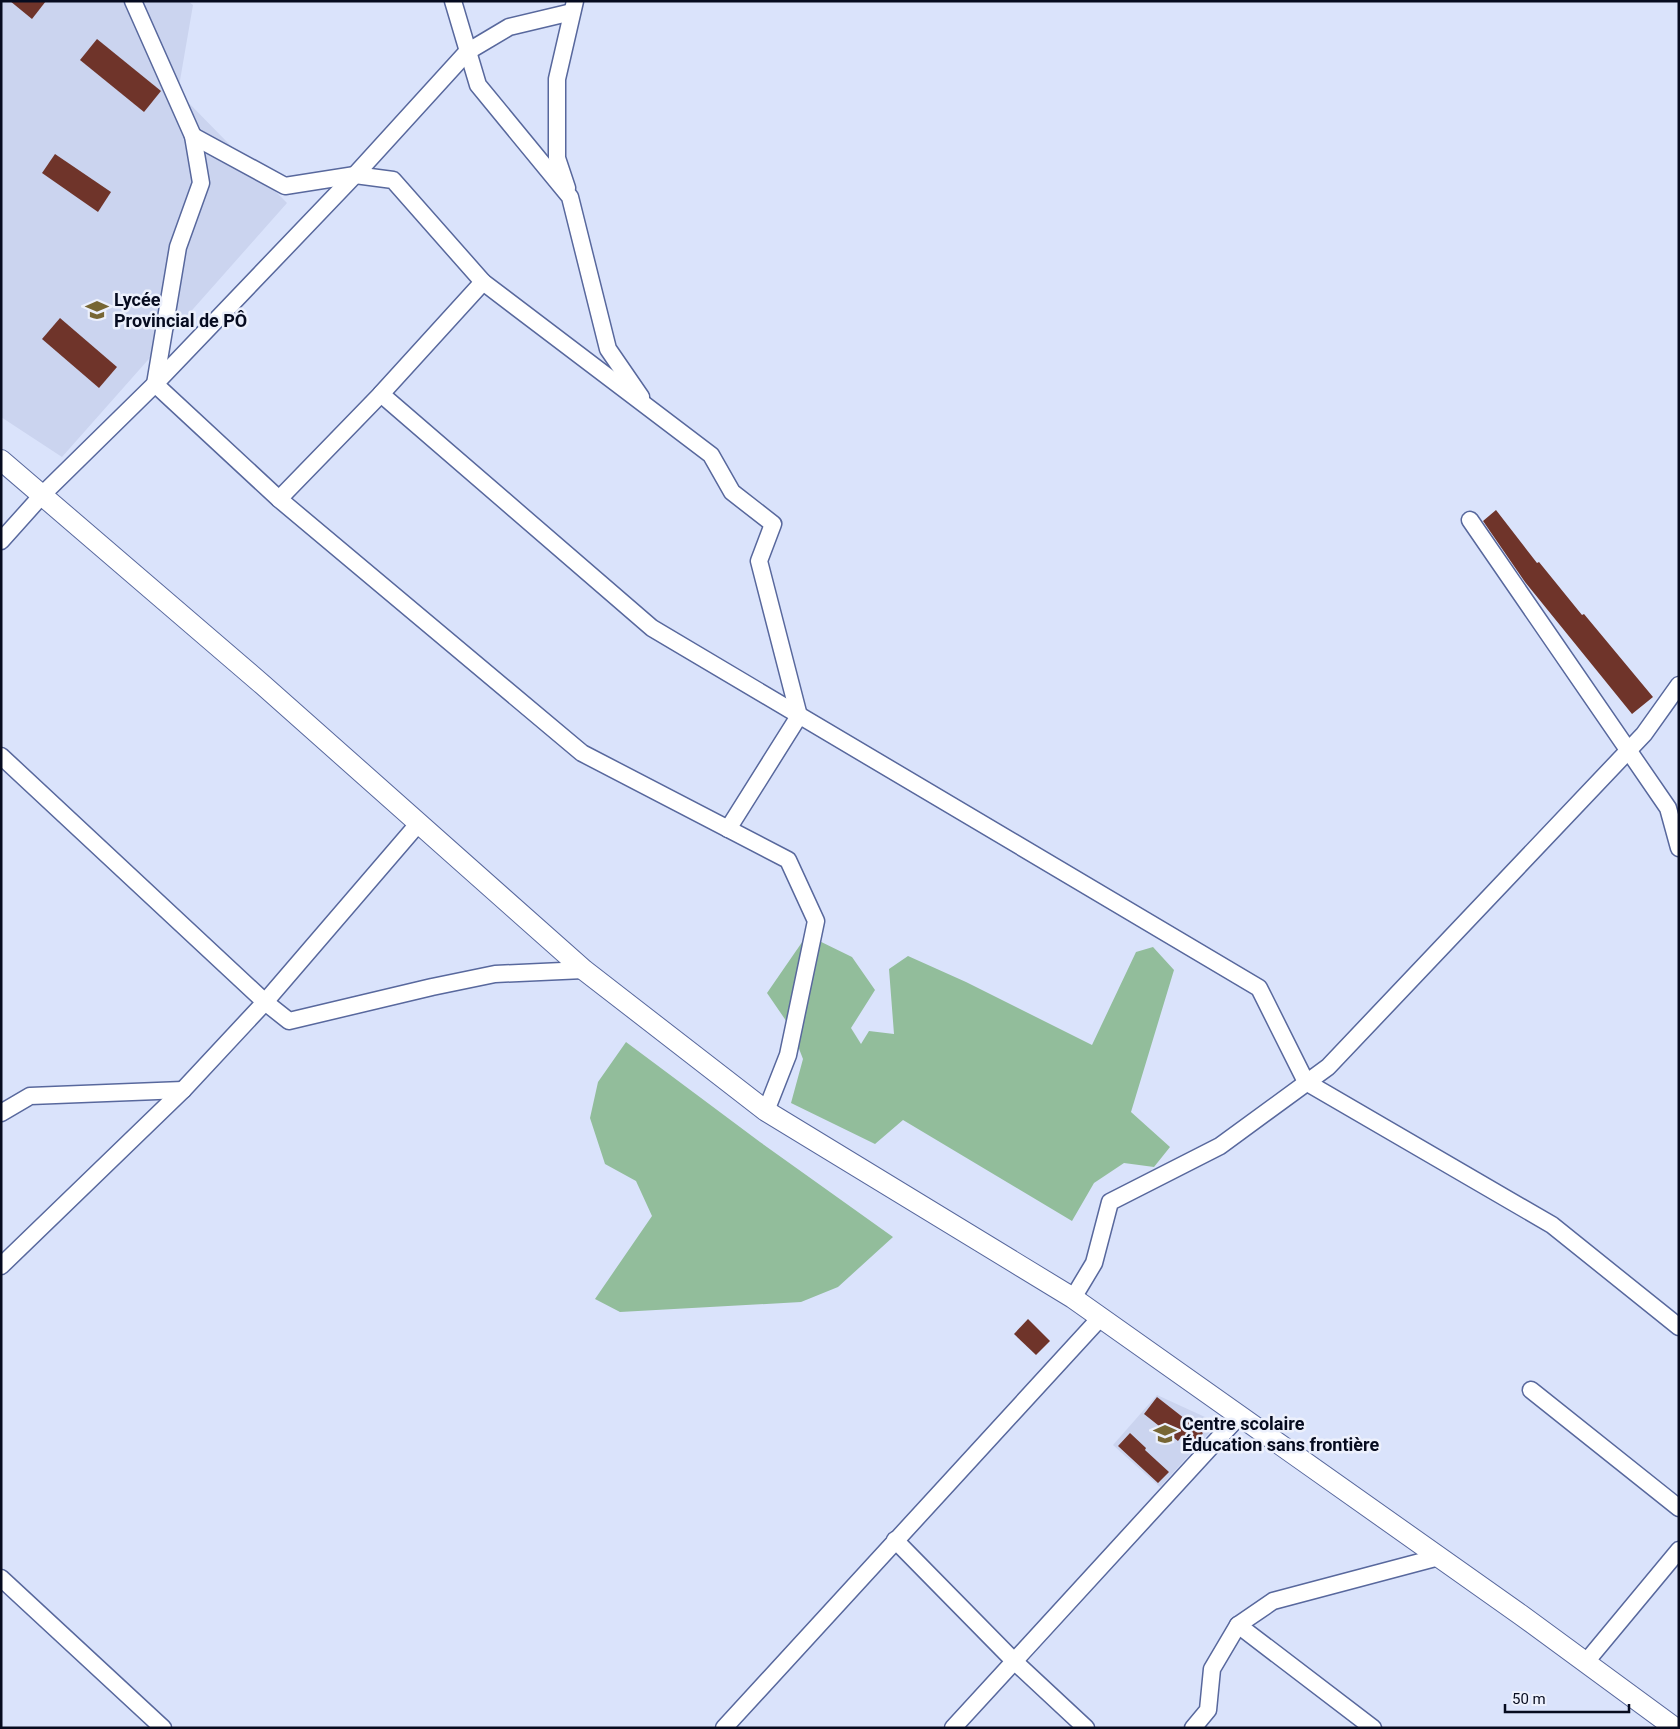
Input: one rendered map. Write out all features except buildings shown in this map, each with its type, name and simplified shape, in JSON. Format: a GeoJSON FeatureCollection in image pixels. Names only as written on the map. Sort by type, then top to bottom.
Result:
{"type":"FeatureCollection","features":[{"type":"Feature","properties":{"kind":"main road"},"geometry":{"type":"LineString","coordinates":[[1,460],[43,494],[263,685],[584,970],[766,1111],[1073,1298],[1101,1317],[1586,1662],[1664,1724]]}},
{"type":"Feature","properties":{"kind":"street"},"geometry":{"type":"LineString","coordinates":[[133,1],[193,136],[201,183],[178,247],[155,384]]}},
{"type":"Feature","properties":{"kind":"street"},"geometry":{"type":"LineString","coordinates":[[453,1],[478,85],[570,197]]}},
{"type":"Feature","properties":{"kind":"street"},"geometry":{"type":"LineString","coordinates":[[1,541],[43,494],[155,384],[355,176],[467,52],[510,27],[574,7]]}},
{"type":"Feature","properties":{"kind":"street"},"geometry":{"type":"LineString","coordinates":[[574,7],[557,79],[557,158],[570,197],[608,349],[650,409]]}},
{"type":"Feature","properties":{"kind":"street"},"geometry":{"type":"LineString","coordinates":[[193,136],[285,186],[355,176],[393,180],[483,282],[711,456],[732,492],[773,524],[759,561],[799,716],[728,829]]}},
{"type":"Feature","properties":{"kind":"street"},"geometry":{"type":"LineString","coordinates":[[280,499],[483,282]]}},
{"type":"Feature","properties":{"kind":"street"},"geometry":{"type":"LineString","coordinates":[[155,384],[280,499],[582,754],[788,860],[816,921],[788,1055],[766,1111]]}},
{"type":"Feature","properties":{"kind":"street"},"geometry":{"type":"LineString","coordinates":[[380,394],[652,628],[1259,988],[1306,1082],[1552,1226],[1679,1327]]}},
{"type":"Feature","properties":{"kind":"street"},"geometry":{"type":"LineString","coordinates":[[1470,520],[1668,808],[1679,848]]}},
{"type":"Feature","properties":{"kind":"street"},"geometry":{"type":"LineString","coordinates":[[1073,1298],[1094,1263],[1110,1202],[1220,1146],[1328,1067],[1644,734],[1679,685]]}},
{"type":"Feature","properties":{"kind":"street"},"geometry":{"type":"LineString","coordinates":[[1,756],[265,1002],[289,1021],[495,974],[584,970]]}},
{"type":"Feature","properties":{"kind":"street"},"geometry":{"type":"LineString","coordinates":[[1,1266],[183,1090],[265,1002],[418,824]]}},
{"type":"Feature","properties":{"kind":"street"},"geometry":{"type":"LineString","coordinates":[[1,1113],[30,1096],[183,1090]]}},
{"type":"Feature","properties":{"kind":"street"},"geometry":{"type":"LineString","coordinates":[[724,1728],[1101,1317]]}},
{"type":"Feature","properties":{"kind":"street"},"geometry":{"type":"LineString","coordinates":[[1531,1390],[1679,1508]]}},
{"type":"Feature","properties":{"kind":"street"},"geometry":{"type":"LineString","coordinates":[[954,1728],[1240,1415]]}},
{"type":"Feature","properties":{"kind":"street"},"geometry":{"type":"LineString","coordinates":[[895,1540],[1014,1661],[1086,1728]]}},
{"type":"Feature","properties":{"kind":"street"},"geometry":{"type":"LineString","coordinates":[[1586,1662],[1679,1550]]}},
{"type":"Feature","properties":{"kind":"street"},"geometry":{"type":"LineString","coordinates":[[1193,1728],[1208,1710],[1212,1669],[1238,1625],[1273,1601],[1439,1557]]}},
{"type":"Feature","properties":{"kind":"street"},"geometry":{"type":"LineString","coordinates":[[1,1578],[163,1728]]}},
{"type":"Feature","properties":{"kind":"street"},"geometry":{"type":"LineString","coordinates":[[1238,1625],[1373,1728]]}},
{"type":"Feature","properties":{"kind":"shaded area","name":"Lycée Provincial de PÔ"},"geometry":{"type":"Polygon","coordinates":[[[1,1],[188,1],[193,5],[178,92],[287,203],[62,457],[1,417],[1,1]]]}},
{"type":"Feature","properties":{"kind":"shaded area","name":"Centre scolaire Éducation sans frontière"},"geometry":{"type":"Polygon","coordinates":[[[1157,1395],[1218,1423],[1160,1487],[1113,1445],[1157,1395]]]}},
{"type":"Feature","properties":{"kind":"green space"},"geometry":{"type":"Polygon","coordinates":[[[807,935],[852,957],[875,990],[851,1028],[861,1044],[869,1031],[894,1034],[889,969],[908,956],[966,982],[1092,1045],[1136,952],[1153,947],[1174,970],[1131,1112],[1170,1147],[1154,1167],[1124,1163],[1094,1183],[1072,1221],[903,1120],[875,1144],[791,1103],[803,1059],[791,1028],[767,993],[807,935]]]}},
{"type":"Feature","properties":{"kind":"green space"},"geometry":{"type":"Polygon","coordinates":[[[626,1042],[760,1142],[893,1237],[838,1287],[801,1302],[620,1312],[595,1299],[652,1216],[636,1181],[605,1164],[590,1118],[598,1082],[626,1042]]]}},
{"type":"Feature","properties":{"kind":"place","name":"Lycée Provincial de PÔ"},"geometry":{"type":"Point","coordinates":[97,310]}},
{"type":"Feature","properties":{"kind":"place","name":"Centre scolaire Éducation sans frontière"},"geometry":{"type":"Point","coordinates":[1165,1434]}}]}
